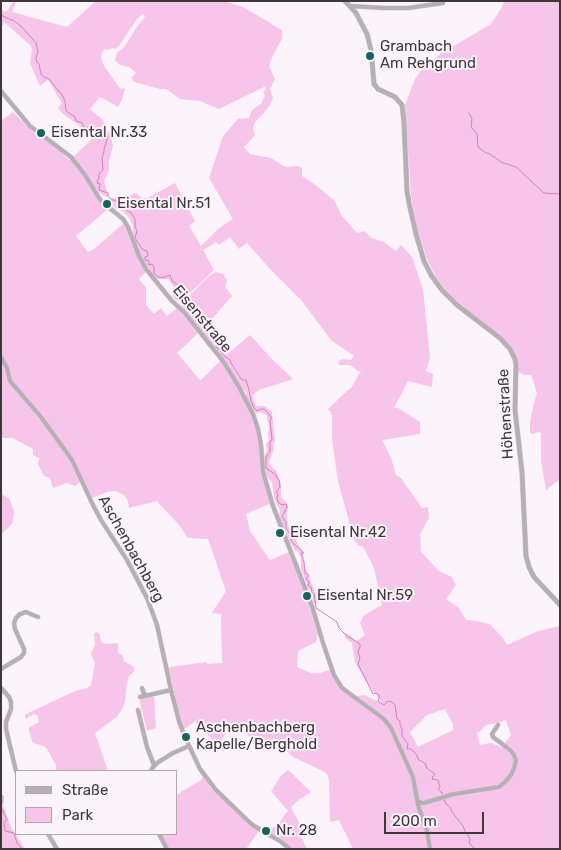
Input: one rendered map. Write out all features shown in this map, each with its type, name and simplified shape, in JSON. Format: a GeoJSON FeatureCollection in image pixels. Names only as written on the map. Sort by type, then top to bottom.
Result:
{"type":"FeatureCollection","features":[{"type":"Feature","properties":{"kind":"street"},"geometry":{"type":"LineString","coordinates":[[345,1],[351,6],[383,8],[408,8],[443,3]]}},
{"type":"Feature","properties":{"kind":"street","name":"Höhenstraße"},"geometry":{"type":"LineString","coordinates":[[351,6],[360,19],[369,40],[374,84],[378,89],[395,97],[402,105],[407,191],[424,261],[442,290],[457,306],[500,338],[510,349],[515,359],[515,410],[522,472],[526,556],[534,577],[560,605]]}},
{"type":"Feature","properties":{"kind":"street","name":"Eisenstraße"},"geometry":{"type":"LineString","coordinates":[[1,91],[30,126],[71,157],[101,201],[123,219],[142,263],[223,361],[239,388],[253,414],[258,429],[263,472],[273,506],[312,606],[331,667],[339,684],[346,691],[388,722],[412,772],[430,849]]}},
{"type":"Feature","properties":{"kind":"street","name":"Aschenbachberg"},"geometry":{"type":"LineString","coordinates":[[1,357],[7,368],[10,381],[41,417],[72,460],[96,511],[127,560],[147,598],[157,624],[182,731],[200,769],[216,790],[254,826],[280,840],[290,849]]}},
{"type":"Feature","properties":{"kind":"street"},"geometry":{"type":"LineString","coordinates":[[1,669],[21,657],[24,653],[15,629],[14,623],[16,618],[26,612],[38,618]]}},
{"type":"Feature","properties":{"kind":"street"},"geometry":{"type":"LineString","coordinates":[[1,688],[11,702],[11,712],[6,722],[6,729],[16,770]]}},
{"type":"Feature","properties":{"kind":"street"},"geometry":{"type":"LineString","coordinates":[[142,688],[142,696],[171,690]]}},
{"type":"Feature","properties":{"kind":"street"},"geometry":{"type":"LineString","coordinates":[[138,710],[154,765]]}},
{"type":"Feature","properties":{"kind":"street"},"geometry":{"type":"LineString","coordinates":[[417,799],[419,802],[424,803],[454,794],[499,787],[505,782],[511,775],[516,760],[510,750],[493,737],[492,734],[498,725]]}},
{"type":"Feature","properties":{"kind":"street"},"geometry":{"type":"LineString","coordinates":[[152,770],[154,765],[189,746]]}},
{"type":"Feature","properties":{"kind":"street"},"geometry":{"type":"LineString","coordinates":[[49,835],[57,849]]}},
{"type":"Feature","properties":{"kind":"street"},"geometry":{"type":"LineString","coordinates":[[160,835],[167,849]]}},
{"type":"Feature","properties":{"kind":"green space"},"geometry":{"type":"Polygon","coordinates":[[[16,1],[12,12],[67,27],[96,1],[221,1],[243,7],[282,30],[282,39],[269,66],[275,79],[270,89],[273,98],[270,105],[255,122],[253,128],[255,135],[244,147],[250,154],[271,158],[285,167],[297,166],[302,168],[302,176],[335,201],[341,215],[357,233],[364,231],[372,238],[384,242],[396,251],[401,245],[412,257],[423,289],[430,358],[426,371],[433,374],[432,387],[408,381],[394,408],[398,408],[420,422],[420,434],[382,440],[391,458],[396,475],[401,478],[422,508],[428,507],[429,518],[420,534],[421,552],[439,571],[452,577],[456,585],[446,599],[459,608],[466,620],[490,624],[507,645],[538,631],[560,626],[560,849],[353,849],[339,820],[330,822],[329,780],[327,774],[293,757],[283,748],[279,739],[260,743],[232,725],[218,745],[196,723],[197,720],[186,728],[182,727],[170,667],[207,662],[207,664],[222,663],[221,614],[212,613],[226,591],[208,539],[188,538],[180,526],[157,501],[129,508],[128,501],[124,495],[116,491],[107,492],[92,498],[83,480],[75,486],[67,483],[53,488],[50,478],[44,476],[38,464],[39,458],[33,455],[33,449],[13,438],[1,438],[1,121],[13,112],[32,131],[58,149],[69,160],[71,159],[100,202],[108,209],[76,236],[88,252],[125,224],[139,258],[147,271],[139,279],[146,288],[146,305],[154,314],[161,308],[167,316],[177,308],[199,332],[177,353],[199,379],[201,380],[220,361],[223,363],[252,415],[260,443],[261,468],[271,503],[246,514],[250,531],[270,560],[289,552],[311,605],[318,632],[316,642],[298,651],[297,667],[311,673],[330,670],[338,685],[346,693],[353,697],[364,695],[382,703],[365,680],[355,662],[352,643],[345,638],[345,633],[356,641],[365,635],[360,623],[364,615],[382,605],[374,568],[363,547],[358,545],[352,537],[338,482],[332,439],[332,415],[327,410],[351,388],[361,371],[350,365],[339,365],[338,361],[343,359],[351,360],[354,356],[331,340],[301,300],[247,243],[239,249],[230,237],[219,245],[216,242],[203,250],[214,270],[182,301],[176,300],[172,296],[176,290],[168,279],[157,279],[145,265],[133,239],[133,226],[130,219],[123,211],[116,209],[112,204],[108,204],[107,201],[108,199],[122,198],[136,193],[142,198],[147,198],[175,183],[195,221],[189,226],[201,246],[218,229],[233,219],[209,178],[223,136],[238,119],[249,118],[252,110],[261,104],[265,96],[263,92],[266,86],[219,109],[200,101],[180,99],[166,89],[134,82],[131,78],[136,73],[129,67],[120,65],[115,60],[117,53],[125,46],[145,17],[143,14],[137,19],[119,46],[115,49],[105,49],[102,53],[101,58],[104,66],[119,87],[125,88],[118,107],[100,97],[90,109],[103,120],[104,124],[90,138],[79,125],[63,114],[58,108],[62,103],[48,80],[40,86],[30,63],[31,46],[4,22],[1,26],[1,10],[6,12],[16,1]],[[445,709],[427,715],[410,732],[418,747],[453,730],[453,724],[445,709]],[[506,720],[486,725],[477,734],[480,745],[490,743],[502,747],[511,735],[506,720]]]}},
{"type":"Feature","properties":{"kind":"green space"},"geometry":{"type":"Polygon","coordinates":[[[504,1],[560,1],[560,479],[546,490],[541,460],[541,433],[531,434],[530,432],[530,421],[537,393],[531,375],[524,375],[518,372],[518,360],[510,345],[451,297],[436,277],[427,259],[417,229],[411,196],[405,105],[415,79],[422,69],[442,53],[491,24],[504,1]]]}},
{"type":"Feature","properties":{"kind":"green space"},"geometry":{"type":"Polygon","coordinates":[[[102,130],[110,132],[113,146],[109,170],[104,182],[108,194],[107,197],[93,186],[73,157],[93,138],[95,139],[102,130]]]}},
{"type":"Feature","properties":{"kind":"green space"},"geometry":{"type":"Polygon","coordinates":[[[216,272],[223,274],[227,280],[225,287],[233,297],[206,326],[226,355],[250,335],[293,379],[259,390],[253,395],[257,406],[264,406],[272,412],[275,440],[274,450],[269,462],[271,467],[276,470],[281,484],[281,497],[288,507],[288,526],[295,535],[297,543],[303,552],[304,566],[316,595],[317,603],[314,603],[301,569],[301,558],[282,527],[279,518],[280,510],[274,497],[272,482],[263,470],[264,456],[267,451],[266,445],[269,440],[269,427],[266,415],[261,412],[256,413],[252,408],[246,392],[181,306],[210,275],[216,272]]]}},
{"type":"Feature","properties":{"kind":"green space"},"geometry":{"type":"Polygon","coordinates":[[[1,494],[10,500],[14,512],[13,522],[1,534],[1,494]]]}},
{"type":"Feature","properties":{"kind":"green space"},"geometry":{"type":"Polygon","coordinates":[[[96,632],[100,634],[101,642],[105,644],[118,643],[118,653],[123,656],[124,661],[134,667],[134,672],[129,676],[125,702],[121,711],[117,717],[95,733],[108,770],[56,770],[56,765],[47,749],[44,746],[33,743],[29,728],[39,722],[37,715],[34,714],[26,719],[25,716],[91,685],[95,663],[91,654],[95,645],[94,634],[96,632]]]}},
{"type":"Feature","properties":{"kind":"green space"},"geometry":{"type":"Polygon","coordinates":[[[154,696],[156,728],[147,731],[139,698],[154,696]]]}},
{"type":"Feature","properties":{"kind":"green space"},"geometry":{"type":"Polygon","coordinates":[[[288,770],[311,792],[291,807],[304,832],[300,834],[307,849],[288,849],[266,831],[269,831],[279,823],[289,809],[287,810],[271,791],[281,776],[288,770]]]}},
{"type":"Feature","properties":{"kind":"green space"},"geometry":{"type":"Polygon","coordinates":[[[203,776],[259,831],[246,849],[168,849],[161,835],[178,835],[178,794],[201,780],[203,776]]]}},
{"type":"Feature","properties":{"kind":"green space"},"geometry":{"type":"Polygon","coordinates":[[[1,800],[11,827],[25,849],[1,849],[1,800]]]}},
{"type":"Feature","properties":{"kind":"waterway"},"geometry":{"type":"LineString","coordinates":[[1,15],[13,20],[22,27],[36,43],[38,51],[36,58],[41,74],[49,79],[62,95],[66,111],[75,117],[76,121],[82,123],[84,127],[90,128],[99,137],[108,136],[102,158],[103,170],[99,174],[97,183],[100,184],[99,190],[108,193],[112,200],[115,200],[131,213],[135,219],[137,231],[135,238],[142,249],[147,251],[148,256],[145,257],[145,260],[149,261],[149,265],[152,264],[154,267],[154,274],[162,278],[170,275],[172,281],[178,285],[175,290],[176,298],[188,307],[191,314],[200,321],[217,344],[216,347],[230,360],[242,380],[246,380],[254,408],[257,411],[264,409],[272,418],[270,420],[272,440],[270,441],[270,452],[266,457],[266,468],[276,475],[279,480],[280,487],[276,492],[278,502],[282,505],[286,504],[287,507],[282,517],[286,522],[286,528],[292,537],[292,542],[304,553],[301,553],[305,573],[309,575],[306,579],[309,582],[308,586],[311,587],[311,592],[314,594],[316,608],[337,622],[339,628],[347,636],[360,644],[358,664],[373,694],[379,695],[378,701],[384,705],[388,701],[395,705],[397,719],[400,721],[402,729],[402,736],[408,744],[407,749],[411,749],[419,760],[426,764],[426,767],[435,774],[432,779],[438,780],[440,787],[438,789],[443,794]]}},
{"type":"Feature","properties":{"kind":"waterway"},"geometry":{"type":"LineString","coordinates":[[469,113],[472,119],[471,127],[477,134],[478,147],[501,162],[516,167],[544,193],[560,194]]}},
{"type":"Feature","properties":{"kind":"waterway"},"geometry":{"type":"LineString","coordinates":[[1,796],[3,796],[1,806]]}},
{"type":"Feature","properties":{"kind":"waterway"},"geometry":{"type":"LineString","coordinates":[[444,800],[463,826],[470,839],[469,843],[475,849]]}},
{"type":"Feature","properties":{"kind":"waterway"},"geometry":{"type":"LineString","coordinates":[[1,807],[7,820],[4,822],[5,831],[14,833],[17,843],[22,849]]}},
{"type":"Feature","properties":{"kind":"place","name":"Grambach Am Rehgrund"},"geometry":{"type":"Point","coordinates":[370,56]}},
{"type":"Feature","properties":{"kind":"place","name":"Eisental Nr.33"},"geometry":{"type":"Point","coordinates":[41,133]}},
{"type":"Feature","properties":{"kind":"place","name":"Eisental Nr.51"},"geometry":{"type":"Point","coordinates":[107,204]}},
{"type":"Feature","properties":{"kind":"place","name":"Eisental Nr.42"},"geometry":{"type":"Point","coordinates":[280,533]}},
{"type":"Feature","properties":{"kind":"place","name":"Eisental Nr.59"},"geometry":{"type":"Point","coordinates":[307,596]}},
{"type":"Feature","properties":{"kind":"place","name":"Aschenbachberg Kapelle/Berghold"},"geometry":{"type":"Point","coordinates":[186,737]}},
{"type":"Feature","properties":{"kind":"place","name":"Nr. 28"},"geometry":{"type":"Point","coordinates":[266,831]}}]}
